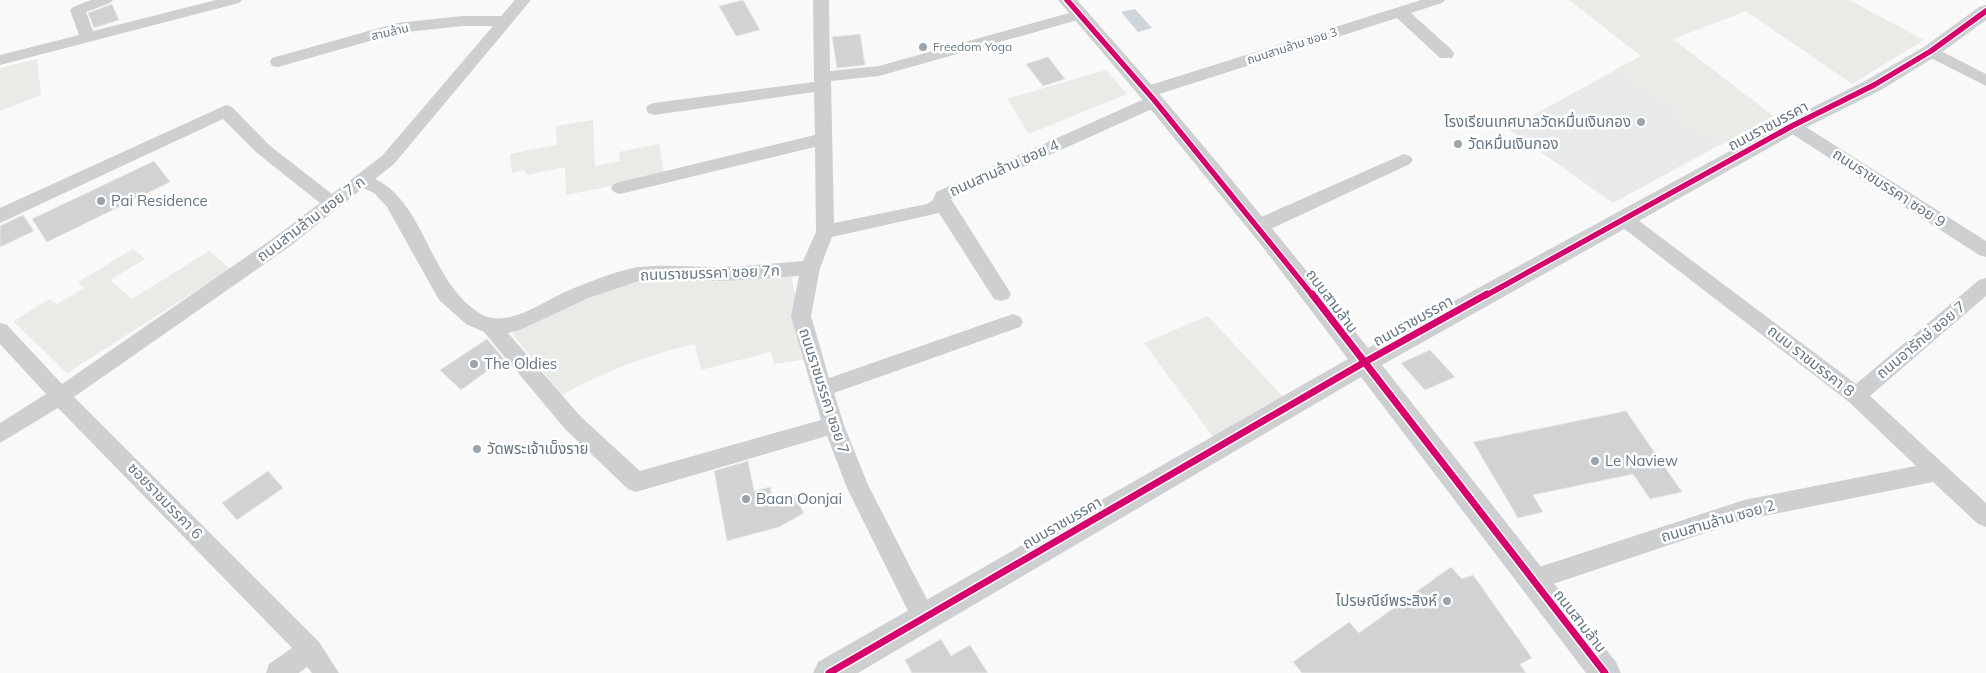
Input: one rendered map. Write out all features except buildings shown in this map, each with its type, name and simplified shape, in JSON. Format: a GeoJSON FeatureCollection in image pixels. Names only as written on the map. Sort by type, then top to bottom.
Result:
{"type":"FeatureCollection","features":[{"type":"Feature","properties":{"kind":"street"},"geometry":{"type":"LineString","coordinates":[[88,38],[78,10],[105,0]]}},
{"type":"Feature","properties":{"kind":"street"},"geometry":{"type":"LineString","coordinates":[[0,60],[234,0]]}},
{"type":"Feature","properties":{"kind":"street","name":"ถนนสามล้าน ซอย 7 ก"},"geometry":{"type":"LineString","coordinates":[[0,434],[60,396],[274,248],[388,160],[523,0]]}},
{"type":"Feature","properties":{"kind":"street","name":"ถนนราชมรรคา ซอย 7"},"geometry":{"type":"LineString","coordinates":[[821,0],[825,232],[810,268],[801,316],[833,425],[858,488],[924,618]]}},
{"type":"Feature","properties":{"kind":"street","name":"ถนนสามล้าน ซอย 3"},"geometry":{"type":"LineString","coordinates":[[1151,97],[1437,0]]}},
{"type":"Feature","properties":{"kind":"street"},"geometry":{"type":"LineString","coordinates":[[654,108],[822,82],[879,70],[956,51],[1074,7]]}},
{"type":"Feature","properties":{"kind":"street","name":"ถนนสามล้าน"},"geometry":{"type":"LineString","coordinates":[[1074,7],[1259,226],[1363,363],[1605,673]]}},
{"type":"Feature","properties":{"kind":"street","name":"ถนนราชมรรคา"},"geometry":{"type":"LineString","coordinates":[[829,673],[1363,363],[1792,126],[1874,85],[1931,51],[1986,11]]}},
{"type":"Feature","properties":{"kind":"street"},"geometry":{"type":"LineString","coordinates":[[1400,12],[1446,54]]}},
{"type":"Feature","properties":{"kind":"street","name":"สามล้าน"},"geometry":{"type":"LineString","coordinates":[[278,62],[397,28],[462,21],[506,21]]}},
{"type":"Feature","properties":{"kind":"street"},"geometry":{"type":"LineString","coordinates":[[1931,51],[1986,81]]}},
{"type":"Feature","properties":{"kind":"street","name":"ถนนสามล้าน ซอย 4"},"geometry":{"type":"LineString","coordinates":[[825,232],[929,210],[942,203],[942,196],[1151,97]]}},
{"type":"Feature","properties":{"kind":"street"},"geometry":{"type":"LineString","coordinates":[[0,216],[226,111],[245,135],[261,149],[332,203]]}},
{"type":"Feature","properties":{"kind":"street","name":"ถนนราชมรรคา ซอย 9"},"geometry":{"type":"LineString","coordinates":[[1792,126],[1986,250]]}},
{"type":"Feature","properties":{"kind":"street"},"geometry":{"type":"LineString","coordinates":[[620,188],[824,139]]}},
{"type":"Feature","properties":{"kind":"street"},"geometry":{"type":"LineString","coordinates":[[1259,226],[1404,160]]}},
{"type":"Feature","properties":{"kind":"street"},"geometry":{"type":"LineString","coordinates":[[362,181],[380,189],[394,203],[446,295],[473,320],[491,327],[573,423],[636,482],[833,425]]}},
{"type":"Feature","properties":{"kind":"street"},"geometry":{"type":"LineString","coordinates":[[942,203],[1001,294]]}},
{"type":"Feature","properties":{"kind":"street","name":"ถนน ราชมรรคา 8"},"geometry":{"type":"LineString","coordinates":[[1624,219],[1856,396],[1986,517]]}},
{"type":"Feature","properties":{"kind":"street","name":"ถนนราชมรรคา ซอย 7ก"},"geometry":{"type":"LineString","coordinates":[[491,327],[516,324],[579,294],[640,274],[722,274],[810,268]]}},
{"type":"Feature","properties":{"kind":"street","name":"ถนนอารักษ์ ซอย 7"},"geometry":{"type":"LineString","coordinates":[[1856,396],[1986,284]]}},
{"type":"Feature","properties":{"kind":"street"},"geometry":{"type":"LineString","coordinates":[[822,389],[1013,322]]}},
{"type":"Feature","properties":{"kind":"street","name":"ซอยราชมรรคา 6"},"geometry":{"type":"LineString","coordinates":[[0,331],[60,396],[310,650],[327,673]]}},
{"type":"Feature","properties":{"kind":"street","name":"ถนนสามล้าน ซอย 2"},"geometry":{"type":"LineString","coordinates":[[1532,580],[1744,510],[1938,471]]}},
{"type":"Feature","properties":{"kind":"street"},"geometry":{"type":"LineString","coordinates":[[278,673],[310,650]]}},
{"type":"Feature","properties":{"kind":"shaded area"},"geometry":{"type":"Polygon","coordinates":[[[1569,0],[1849,0],[1924,40],[1852,84],[1746,11],[1673,39],[1773,116],[1719,146],[1673,116],[1679,112],[1615,70],[1641,56],[1569,0]]]}},
{"type":"Feature","properties":{"kind":"shaded area"},"geometry":{"type":"Polygon","coordinates":[[[1135,9],[1152,28],[1138,32],[1121,12],[1135,9]]]}},
{"type":"Feature","properties":{"kind":"shaded area","name":"โรงเรียนเทศบาลวัดหมื่นเงินกอง"},"geometry":{"type":"Polygon","coordinates":[[[1672,39],[1773,116],[1613,203],[1508,129],[1672,39]]]}},
{"type":"Feature","properties":{"kind":"shaded area"},"geometry":{"type":"Polygon","coordinates":[[[37,59],[41,95],[0,111],[0,68],[37,59]]]}},
{"type":"Feature","properties":{"kind":"shaded area"},"geometry":{"type":"Polygon","coordinates":[[[1106,70],[1127,94],[1029,134],[1007,99],[1106,70]]]}},
{"type":"Feature","properties":{"kind":"shaded area"},"geometry":{"type":"Polygon","coordinates":[[[593,120],[595,166],[620,161],[619,152],[659,144],[664,175],[566,195],[565,167],[527,175],[524,170],[512,173],[510,154],[557,145],[556,126],[593,120]]]}},
{"type":"Feature","properties":{"kind":"shaded area"},"geometry":{"type":"Polygon","coordinates":[[[133,249],[145,259],[110,280],[132,299],[209,251],[230,269],[67,373],[13,321],[50,299],[57,304],[84,288],[78,282],[133,249]]]}},
{"type":"Feature","properties":{"kind":"shaded area"},"geometry":{"type":"Polygon","coordinates":[[[791,274],[807,359],[774,364],[771,352],[701,370],[695,344],[660,353],[627,365],[562,395],[513,335],[514,329],[558,309],[639,281],[791,274]]]}},
{"type":"Feature","properties":{"kind":"shaded area"},"geometry":{"type":"Polygon","coordinates":[[[1208,316],[1286,400],[1214,438],[1144,343],[1208,316]]]}},
{"type":"Feature","properties":{"kind":"cycle path"},"geometry":{"type":"LineString","coordinates":[[1067,0],[1155,101],[1270,240],[1605,673]]}},
{"type":"Feature","properties":{"kind":"cycle path"},"geometry":{"type":"LineString","coordinates":[[829,673],[1363,363],[1792,126],[1874,85],[1931,51],[1986,11]]}},
{"type":"Feature","properties":{"kind":"place","name":"Freedom Yoga"},"geometry":{"type":"Point","coordinates":[923,47]}},
{"type":"Feature","properties":{"kind":"place","name":"โรงเรียนเทศบาลวัดหมื่นเงินกอง"},"geometry":{"type":"Point","coordinates":[1641,122]}},
{"type":"Feature","properties":{"kind":"place","name":"วัดหมื่นเงินกอง"},"geometry":{"type":"Point","coordinates":[1458,144]}},
{"type":"Feature","properties":{"kind":"place","name":"Pai Residence"},"geometry":{"type":"Point","coordinates":[101,201]}},
{"type":"Feature","properties":{"kind":"place","name":"The Oldies"},"geometry":{"type":"Point","coordinates":[474,364]}},
{"type":"Feature","properties":{"kind":"place","name":"วัดพระเจ้าเม็งราย"},"geometry":{"type":"Point","coordinates":[477,449]}},
{"type":"Feature","properties":{"kind":"place","name":"Le Naview"},"geometry":{"type":"Point","coordinates":[1595,461]}},
{"type":"Feature","properties":{"kind":"place","name":"Baan Oonjai"},"geometry":{"type":"Point","coordinates":[746,499]}},
{"type":"Feature","properties":{"kind":"place","name":"ไปรษณีย์พระสิงห์"},"geometry":{"type":"Point","coordinates":[1447,601]}}]}
